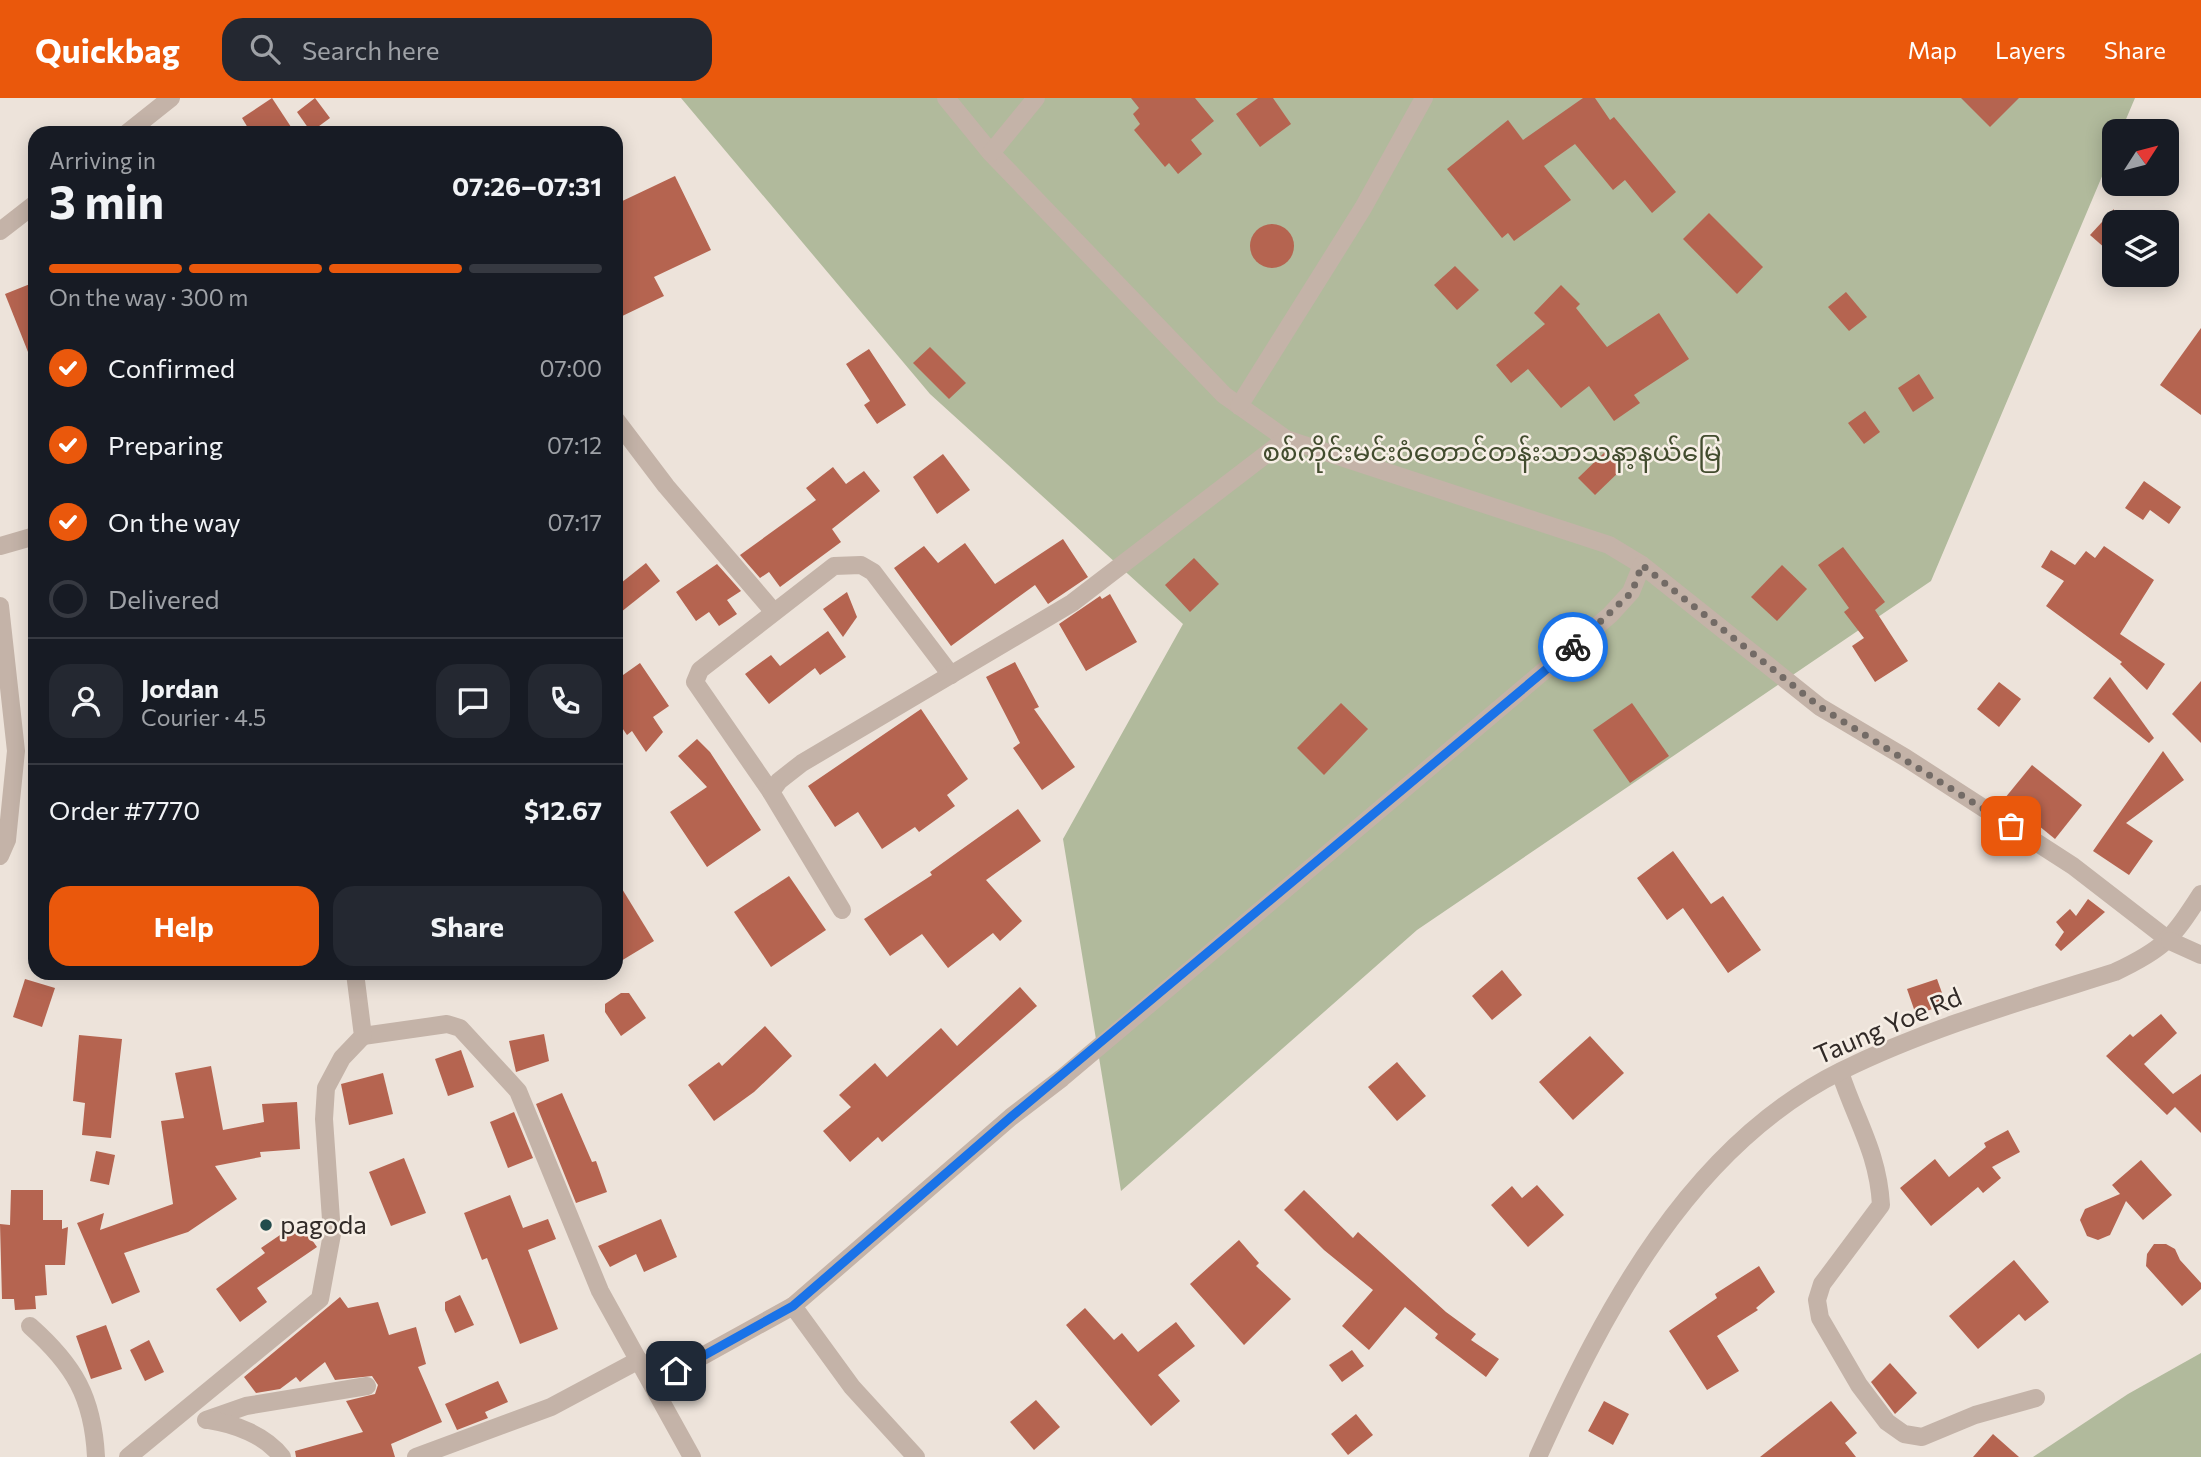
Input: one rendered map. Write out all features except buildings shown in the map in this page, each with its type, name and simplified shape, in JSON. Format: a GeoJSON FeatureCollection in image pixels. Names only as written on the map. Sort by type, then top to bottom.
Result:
{"type":"FeatureCollection","features":[{"type":"Feature","properties":{"kind":"street"},"geometry":{"type":"LineString","coordinates":[[136,126],[171,98]]}},
{"type":"Feature","properties":{"kind":"street"},"geometry":{"type":"LineString","coordinates":[[946,98],[991,153],[1224,395],[1286,439],[1609,545],[1642,565],[1820,707],[1906,758],[2073,866],[2170,941],[2201,955]]}},
{"type":"Feature","properties":{"kind":"street"},"geometry":{"type":"LineString","coordinates":[[991,153],[1036,98]]}},
{"type":"Feature","properties":{"kind":"street"},"geometry":{"type":"LineString","coordinates":[[1239,406],[1363,208],[1424,98]]}},
{"type":"Feature","properties":{"kind":"street"},"geometry":{"type":"LineString","coordinates":[[0,231],[28,209]]}},
{"type":"Feature","properties":{"kind":"street"},"geometry":{"type":"LineString","coordinates":[[623,429],[666,486],[774,612]]}},
{"type":"Feature","properties":{"kind":"street"},"geometry":{"type":"LineString","coordinates":[[771,792],[779,781],[802,763],[1072,603],[1286,439]]}},
{"type":"Feature","properties":{"kind":"street"},"geometry":{"type":"LineString","coordinates":[[0,546],[28,538]]}},
{"type":"Feature","properties":{"kind":"street"},"geometry":{"type":"LineString","coordinates":[[842,910],[771,792],[695,682],[700,670],[834,566],[861,565],[873,572],[951,675]]}},
{"type":"Feature","properties":{"kind":"street"},"geometry":{"type":"LineString","coordinates":[[652,1384],[793,1306],[1011,1117],[1610,615],[1632,592],[1642,565]]}},
{"type":"Feature","properties":{"kind":"street"},"geometry":{"type":"LineString","coordinates":[[0,606],[16,751],[7,840],[0,856]]}},
{"type":"Feature","properties":{"kind":"street","name":"Taung Yoe Rd"},"geometry":{"type":"LineString","coordinates":[[1538,1457],[1567,1395],[1634,1273],[1668,1219],[1698,1183],[1738,1144],[1784,1107],[1840,1072],[1899,1045],[2116,972],[2170,941],[2201,894]]}},
{"type":"Feature","properties":{"kind":"street"},"geometry":{"type":"LineString","coordinates":[[356,980],[363,1036]]}},
{"type":"Feature","properties":{"kind":"street"},"geometry":{"type":"LineString","coordinates":[[128,1457],[320,1299],[331,1234],[324,1119],[326,1088],[342,1058],[363,1036],[447,1024],[460,1028],[518,1091],[600,1291],[692,1457]]}},
{"type":"Feature","properties":{"kind":"street"},"geometry":{"type":"LineString","coordinates":[[1840,1072],[1851,1106],[1875,1158],[1881,1205],[1822,1284],[1817,1300],[1820,1318],[1859,1385],[1888,1422],[1904,1434],[1922,1437],[1975,1415],[2036,1398]]}},
{"type":"Feature","properties":{"kind":"street"},"geometry":{"type":"LineString","coordinates":[[793,1306],[852,1387],[916,1457]]}},
{"type":"Feature","properties":{"kind":"street"},"geometry":{"type":"LineString","coordinates":[[30,1326],[58,1350],[79,1380],[94,1432],[96,1457]]}},
{"type":"Feature","properties":{"kind":"street"},"geometry":{"type":"LineString","coordinates":[[416,1457],[551,1407],[639,1360]]}},
{"type":"Feature","properties":{"kind":"street"},"geometry":{"type":"LineString","coordinates":[[206,1419],[246,1406],[367,1386]]}},
{"type":"Feature","properties":{"kind":"street"},"geometry":{"type":"LineString","coordinates":[[178,1415],[232,1423],[274,1447],[282,1457]]}},
{"type":"Feature","properties":{"kind":"green space","name":"စစ်ကိုင်းမင်းဝံတောင်တန်းသာသနာ့နယ်မြေ"},"geometry":{"type":"Polygon","coordinates":[[[681,98],[2135,98],[2126,119],[2102,119],[2102,176],[1931,581],[1417,930],[1121,1191],[1063,839],[1183,624],[930,394],[681,98]]]}},
{"type":"Feature","properties":{"kind":"green space"},"geometry":{"type":"Polygon","coordinates":[[[2201,1353],[2201,1457],[2033,1457],[2128,1394],[2201,1353]]]}},
{"type":"Feature","properties":{"kind":"way so far"},"geometry":{"type":"LineString","coordinates":[[1573,647],[1632,592],[1642,565],[1820,707],[1906,758],[2011,826]]}},
{"type":"Feature","properties":{"kind":"place","name":"pagoda"},"geometry":{"type":"Point","coordinates":[266,1225]}},
{"type":"Feature","properties":{"kind":"route"},"geometry":{"type":"LineString","coordinates":[[676,1371],[793,1306],[898,1218],[1011,1117],[1062,1078],[1573,647]]}}]}
